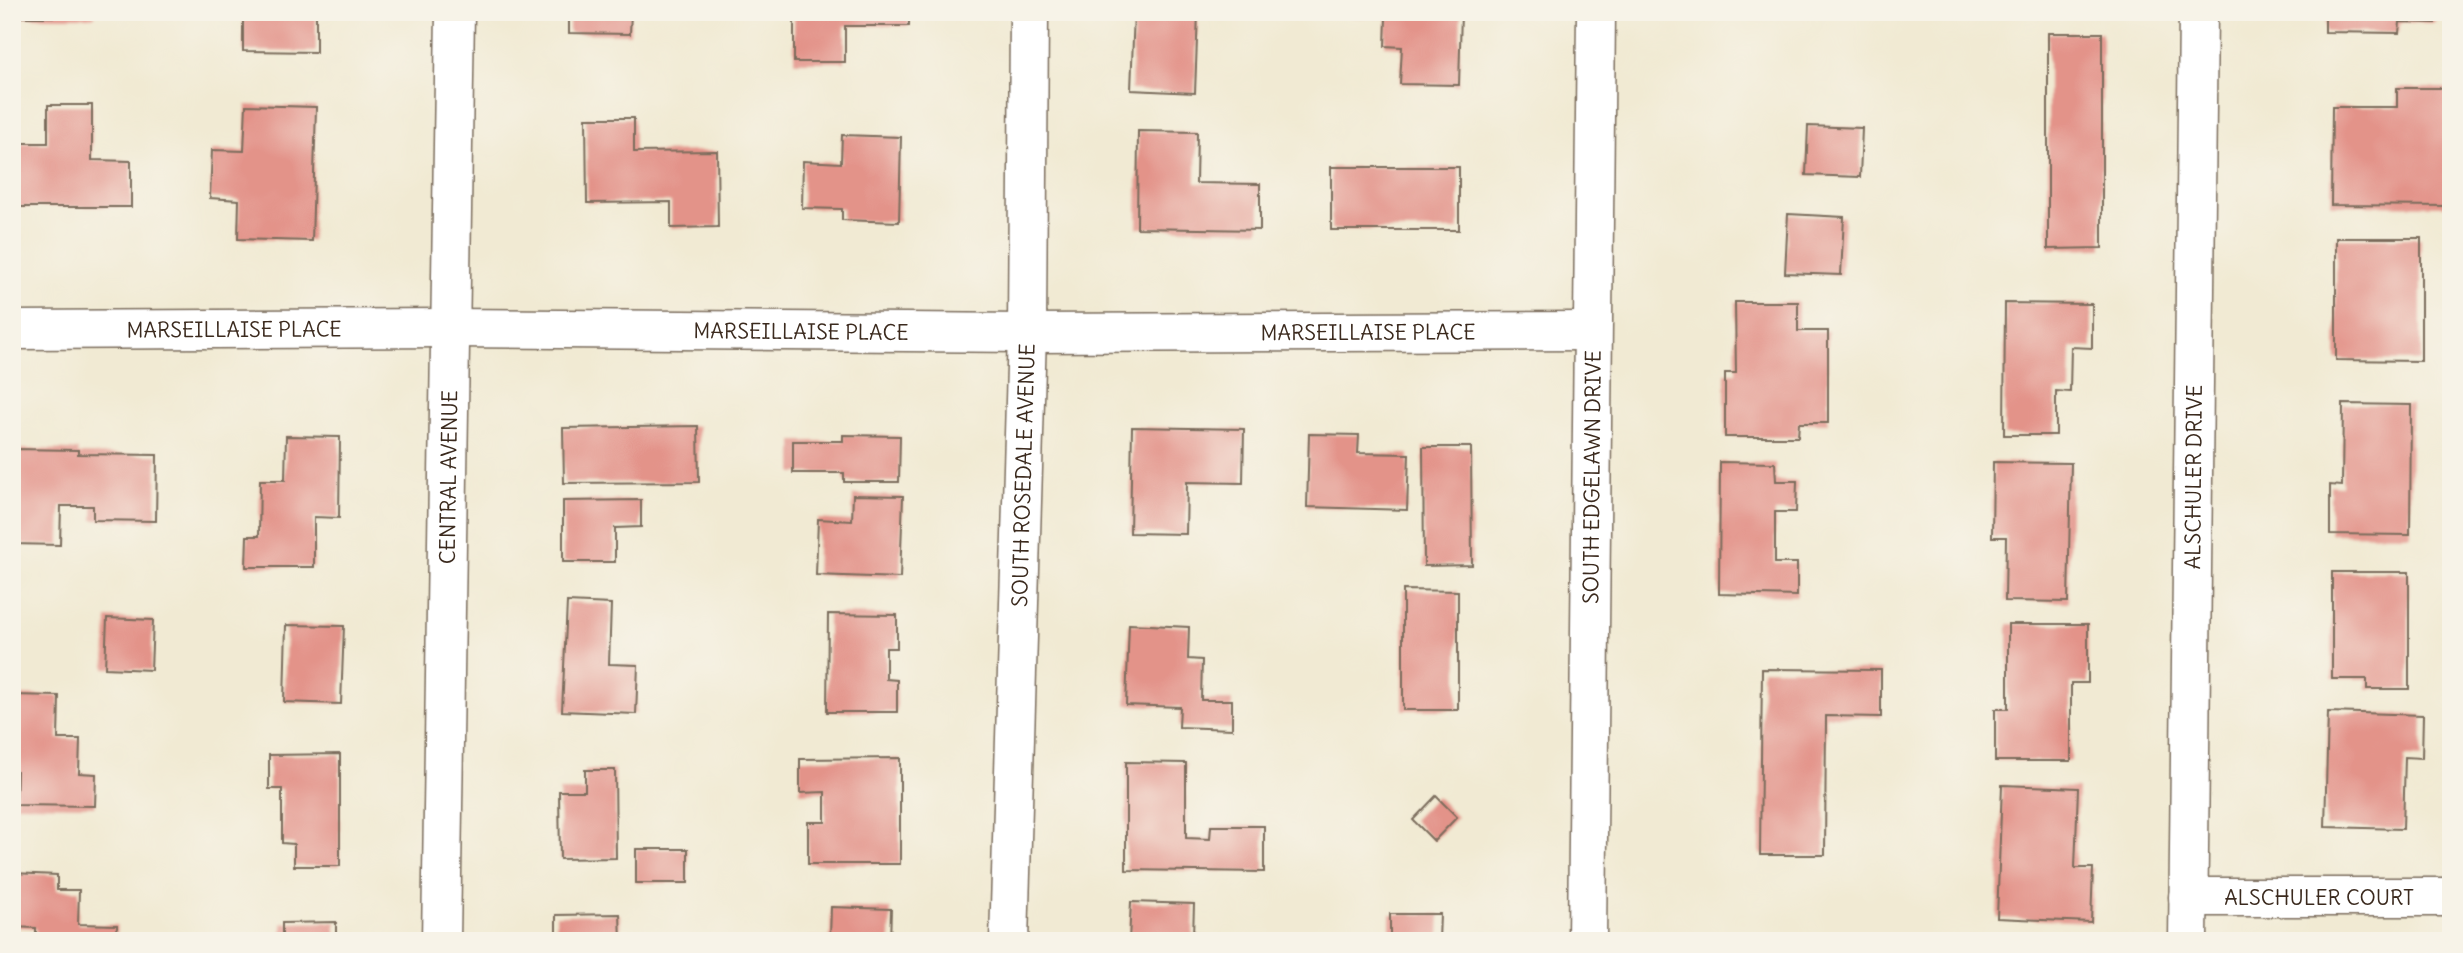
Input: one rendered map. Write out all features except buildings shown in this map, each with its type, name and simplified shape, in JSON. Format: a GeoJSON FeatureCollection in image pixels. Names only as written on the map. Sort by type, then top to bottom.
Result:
{"type":"FeatureCollection","features":[{"type":"Feature","properties":{"kind":"street","name":"CENTRAL AVENUE"},"geometry":{"type":"LineString","coordinates":[[441,941],[448,328],[455,12]]}},
{"type":"Feature","properties":{"kind":"street","name":"SOUTH ROSEDALE AVENUE"},"geometry":{"type":"LineString","coordinates":[[1009,941],[1027,333],[1029,12]]}},
{"type":"Feature","properties":{"kind":"street","name":"SOUTH EDGELAWN DRIVE"},"geometry":{"type":"LineString","coordinates":[[1587,941],[1596,12]]}},
{"type":"Feature","properties":{"kind":"street","name":"ALSCHULER DRIVE"},"geometry":{"type":"LineString","coordinates":[[2188,941],[2198,12]]}},
{"type":"Feature","properties":{"kind":"street","name":"MARSEILLAISE PLACE"},"geometry":{"type":"LineString","coordinates":[[12,330],[448,328],[1027,333],[1592,331]]}},
{"type":"Feature","properties":{"kind":"street","name":"ALSCHULER COURT"},"geometry":{"type":"LineString","coordinates":[[2188,897],[2451,897]]}}]}
